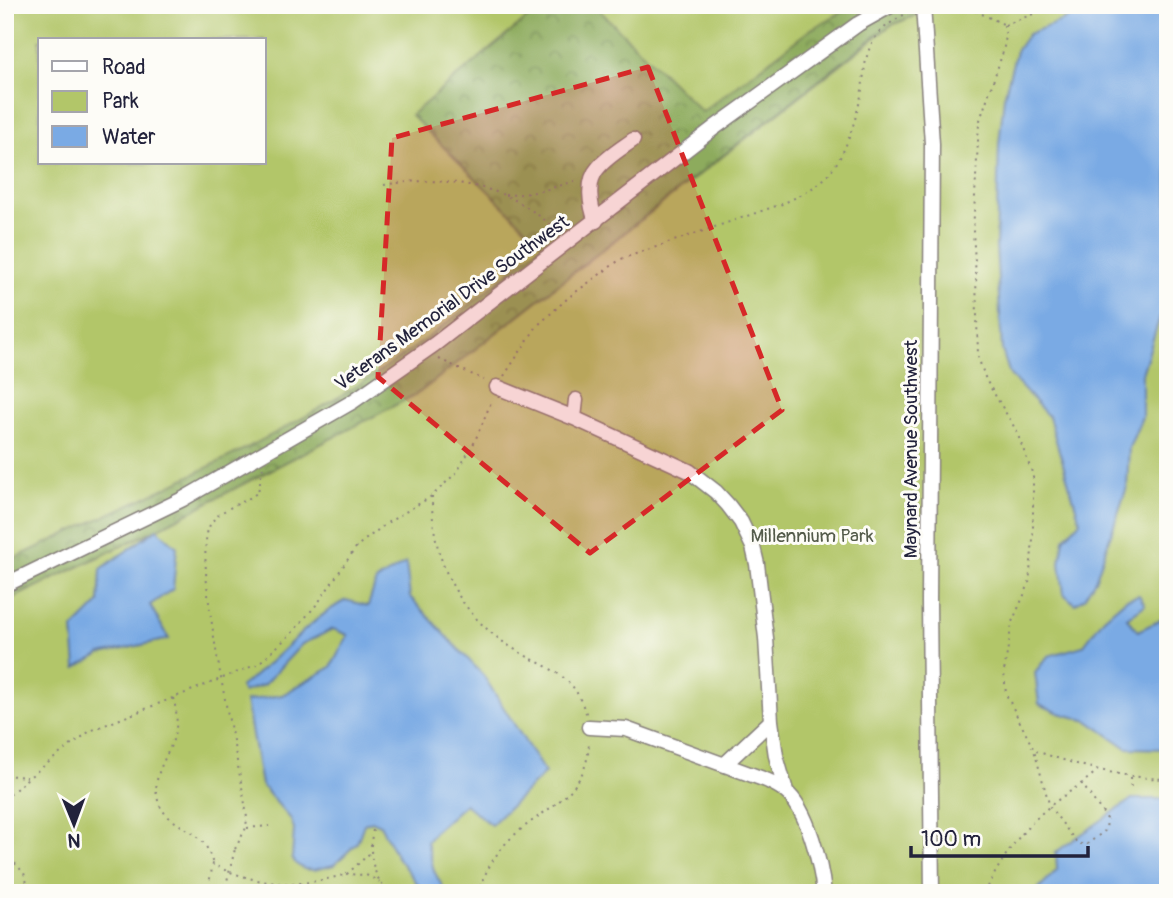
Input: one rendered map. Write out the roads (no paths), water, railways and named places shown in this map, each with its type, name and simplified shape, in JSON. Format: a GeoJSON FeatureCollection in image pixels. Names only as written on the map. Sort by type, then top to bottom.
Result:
{"type":"FeatureCollection","features":[{"type":"Feature","properties":{"kind":"street","name":"Veterans Memorial Drive Southwest"},"geometry":{"type":"LineString","coordinates":[[5,585],[183,499],[352,402],[427,350],[714,128],[858,24],[892,5]]}},
{"type":"Feature","properties":{"kind":"street","name":"Maynard Avenue Southwest"},"geometry":{"type":"LineString","coordinates":[[918,8],[932,144],[929,602],[932,893]]}},
{"type":"Feature","properties":{"kind":"street"},"geometry":{"type":"LineString","coordinates":[[596,221],[590,208],[596,169],[633,140]]}},
{"type":"Feature","properties":{"kind":"street"},"geometry":{"type":"LineString","coordinates":[[497,387],[574,418],[689,471],[716,492],[741,522],[753,547],[757,564],[766,638],[773,744],[786,791],[808,827],[819,858],[824,893]]}},
{"type":"Feature","properties":{"kind":"street"},"geometry":{"type":"LineString","coordinates":[[574,418],[576,400]]}},
{"type":"Feature","properties":{"kind":"street"},"geometry":{"type":"LineString","coordinates":[[725,764],[771,721]]}},
{"type":"Feature","properties":{"kind":"street"},"geometry":{"type":"LineString","coordinates":[[589,727],[626,729],[725,764],[786,791]]}},
{"type":"Feature","properties":{"kind":"water"},"geometry":{"type":"Polygon","coordinates":[[[1101,5],[1168,5],[1168,317],[1160,317],[1142,374],[1142,417],[1129,448],[1127,487],[1096,578],[1084,598],[1075,604],[1064,594],[1060,563],[1064,539],[1080,521],[1049,417],[1010,375],[1002,350],[996,245],[999,144],[1004,97],[1016,51],[1028,34],[1101,5]]]}},
{"type":"Feature","properties":{"kind":"water"},"geometry":{"type":"Polygon","coordinates":[[[157,529],[177,547],[173,589],[150,605],[169,639],[101,654],[76,668],[73,629],[99,603],[101,569],[157,529]]]}},
{"type":"Feature","properties":{"kind":"water"},"geometry":{"type":"Polygon","coordinates":[[[406,563],[410,597],[483,675],[545,773],[491,825],[465,804],[436,830],[427,842],[434,871],[446,893],[424,893],[397,857],[380,825],[372,821],[364,824],[357,843],[334,865],[314,870],[304,869],[292,858],[294,829],[290,818],[261,785],[246,701],[282,695],[331,667],[348,635],[333,629],[302,644],[264,685],[243,692],[240,687],[331,609],[346,600],[368,606],[376,581],[406,563]]]}},
{"type":"Feature","properties":{"kind":"water"},"geometry":{"type":"Polygon","coordinates":[[[1139,595],[1145,605],[1127,618],[1138,631],[1168,616],[1168,749],[1127,748],[1088,721],[1039,704],[1035,672],[1048,656],[1083,646],[1104,618],[1126,599],[1139,595]]]}},
{"type":"Feature","properties":{"kind":"water"},"geometry":{"type":"Polygon","coordinates":[[[1132,799],[1168,799],[1168,893],[1034,893],[1057,870],[1056,852],[1132,799]]]}},
{"type":"Feature","properties":{"kind":"park label","name":"Millennium Park"},"geometry":{"type":"Point","coordinates":[812,536]}}]}
